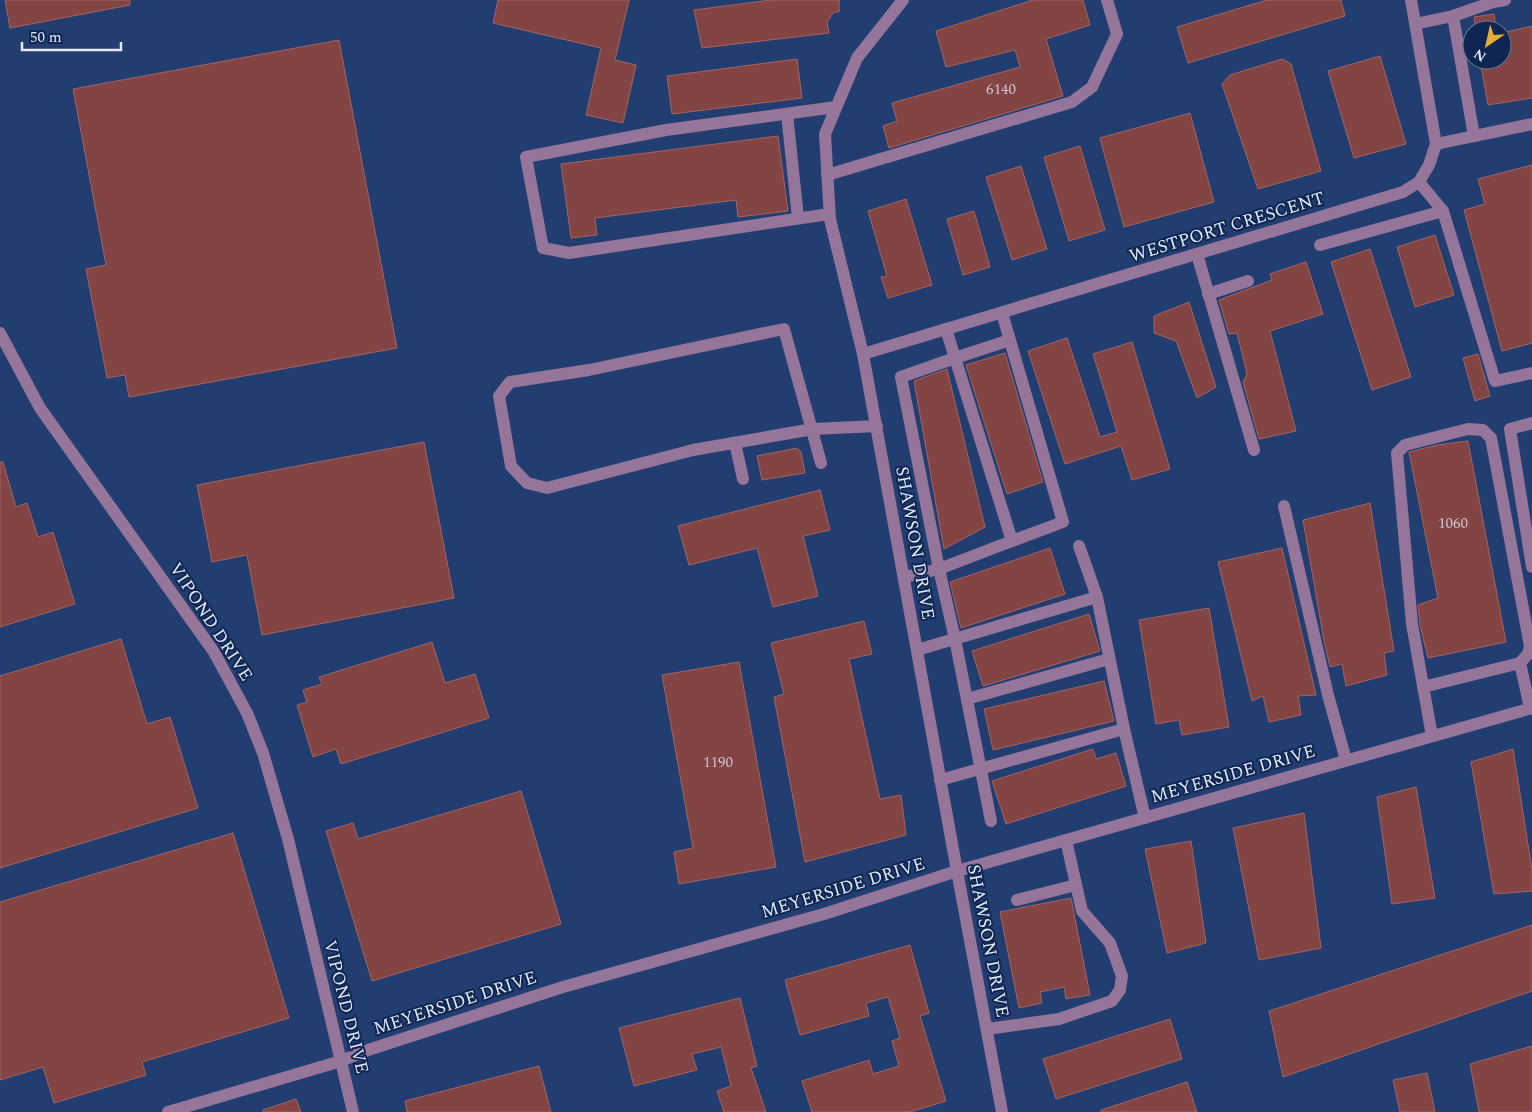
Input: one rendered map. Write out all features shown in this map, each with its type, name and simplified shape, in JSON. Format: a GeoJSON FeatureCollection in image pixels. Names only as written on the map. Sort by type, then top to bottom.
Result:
{"type":"FeatureCollection","features":[{"type":"Feature","properties":{"kind":"street","name":"SHAWSON DRIVE"},"geometry":{"type":"LineString","coordinates":[[903,0],[857,58],[825,134],[829,214],[863,354],[1002,1112]]}},
{"type":"Feature","properties":{"kind":"street"},"geometry":{"type":"LineString","coordinates":[[827,175],[1072,102],[1092,87],[1117,34],[1107,0]]}},
{"type":"Feature","properties":{"kind":"street"},"geometry":{"type":"LineString","coordinates":[[1411,0],[1436,144],[1429,165],[1419,182],[1443,211],[1495,381],[1532,373]]}},
{"type":"Feature","properties":{"kind":"street"},"geometry":{"type":"LineString","coordinates":[[1415,24],[1453,16],[1493,2],[1505,0]]}},
{"type":"Feature","properties":{"kind":"street"},"geometry":{"type":"LineString","coordinates":[[1453,16],[1474,136]]}},
{"type":"Feature","properties":{"kind":"street"},"geometry":{"type":"LineString","coordinates":[[829,214],[569,253],[543,248],[526,157],[666,130],[836,107]]}},
{"type":"Feature","properties":{"kind":"street"},"geometry":{"type":"LineString","coordinates":[[787,114],[798,218]]}},
{"type":"Feature","properties":{"kind":"street"},"geometry":{"type":"LineString","coordinates":[[1436,144],[1532,124]]}},
{"type":"Feature","properties":{"kind":"street","name":"WESTPORT CRESCENT"},"geometry":{"type":"LineString","coordinates":[[863,354],[1403,192],[1419,182]]}},
{"type":"Feature","properties":{"kind":"street"},"geometry":{"type":"LineString","coordinates":[[1320,245],[1443,211]]}},
{"type":"Feature","properties":{"kind":"street"},"geometry":{"type":"LineString","coordinates":[[1197,254],[1254,450]]}},
{"type":"Feature","properties":{"kind":"street"},"geometry":{"type":"LineString","coordinates":[[1208,294],[1248,281]]}},
{"type":"Feature","properties":{"kind":"street"},"geometry":{"type":"LineString","coordinates":[[905,577],[938,569],[1063,522],[1002,313]]}},
{"type":"Feature","properties":{"kind":"street"},"geometry":{"type":"LineString","coordinates":[[821,463],[813,429],[784,329],[589,370],[510,382],[499,396],[511,466],[527,483],[547,488],[693,450],[813,429],[876,426]]}},
{"type":"Feature","properties":{"kind":"street"},"geometry":{"type":"LineString","coordinates":[[946,329],[1012,541]]}},
{"type":"Feature","properties":{"kind":"street","name":"VIPOND DRIVE"},"geometry":{"type":"LineString","coordinates":[[0,333],[40,408],[214,652],[247,714],[264,754],[288,840],[353,1112]]}},
{"type":"Feature","properties":{"kind":"street"},"geometry":{"type":"LineString","coordinates":[[991,821],[955,639],[938,569],[901,377],[1010,340]]}},
{"type":"Feature","properties":{"kind":"street"},"geometry":{"type":"LineString","coordinates":[[1532,423],[1510,429],[1532,567]]}},
{"type":"Feature","properties":{"kind":"street"},"geometry":{"type":"LineString","coordinates":[[1424,687],[1520,663],[1528,654],[1530,646],[1491,438],[1482,430],[1468,429],[1405,445],[1397,453],[1412,624],[1432,736]]}},
{"type":"Feature","properties":{"kind":"street"},"geometry":{"type":"LineString","coordinates":[[735,443],[743,479]]}},
{"type":"Feature","properties":{"kind":"street"},"geometry":{"type":"LineString","coordinates":[[1284,506],[1328,695],[1346,760]]}},
{"type":"Feature","properties":{"kind":"street"},"geometry":{"type":"LineString","coordinates":[[1079,546],[1097,597],[1124,729],[1145,818]]}},
{"type":"Feature","properties":{"kind":"street"},"geometry":{"type":"LineString","coordinates":[[917,650],[1097,597]]}},
{"type":"Feature","properties":{"kind":"street"},"geometry":{"type":"LineString","coordinates":[[967,699],[1109,658]]}},
{"type":"Feature","properties":{"kind":"street"},"geometry":{"type":"LineString","coordinates":[[1520,663],[1531,708]]}},
{"type":"Feature","properties":{"kind":"street","name":"MEYERSIDE DRIVE"},"geometry":{"type":"LineString","coordinates":[[168,1112],[341,1061],[368,1050],[562,987],[815,917],[957,871],[1531,708]]}},
{"type":"Feature","properties":{"kind":"street"},"geometry":{"type":"LineString","coordinates":[[940,780],[1124,729]]}},
{"type":"Feature","properties":{"kind":"street"},"geometry":{"type":"LineString","coordinates":[[987,1029],[1059,1019],[1112,1001],[1120,990],[1122,976],[1110,943],[1082,911],[1066,840]]}},
{"type":"Feature","properties":{"kind":"street"},"geometry":{"type":"LineString","coordinates":[[1016,900],[1076,885]]}},
{"type":"Feature","properties":{"kind":"shaded area"},"geometry":{"type":"Polygon","coordinates":[[[0,0],[1532,0],[1532,1112],[0,1112],[0,0]]]}},
{"type":"Feature","properties":{"kind":"building"},"geometry":{"type":"Polygon","coordinates":[[[5,0],[130,0],[130,5],[10,28],[5,0]]]}},
{"type":"Feature","properties":{"kind":"building"},"geometry":{"type":"Polygon","coordinates":[[[498,0],[629,0],[615,60],[636,65],[623,123],[586,115],[601,48],[493,23],[498,0]]]}},
{"type":"Feature","properties":{"kind":"building"},"geometry":{"type":"Polygon","coordinates":[[[771,0],[839,0],[839,12],[834,12],[827,22],[829,33],[702,48],[694,10],[771,0]]]}},
{"type":"Feature","properties":{"kind":"building"},"geometry":{"type":"Polygon","coordinates":[[[1033,0],[1083,0],[1090,25],[1046,39],[1063,96],[889,148],[883,126],[897,121],[892,103],[1020,67],[1015,50],[946,67],[936,31],[1033,0]]]}},
{"type":"Feature","properties":{"kind":"building"},"geometry":{"type":"Polygon","coordinates":[[[1267,0],[1341,0],[1345,16],[1188,63],[1177,27],[1267,0]]]}},
{"type":"Feature","properties":{"kind":"building"},"geometry":{"type":"Polygon","coordinates":[[[1494,14],[1495,20],[1474,20],[1474,17],[1494,14]]]}},
{"type":"Feature","properties":{"kind":"building"},"geometry":{"type":"Polygon","coordinates":[[[1532,26],[1532,98],[1488,105],[1482,70],[1512,70],[1512,31],[1532,26]]]}},
{"type":"Feature","properties":{"kind":"building"},"geometry":{"type":"Polygon","coordinates":[[[339,40],[397,348],[129,397],[125,375],[107,378],[86,269],[106,265],[73,89],[339,40]]]}},
{"type":"Feature","properties":{"kind":"building"},"geometry":{"type":"Polygon","coordinates":[[[1380,56],[1406,144],[1354,158],[1328,71],[1380,56]]]}},
{"type":"Feature","properties":{"kind":"building"},"geometry":{"type":"Polygon","coordinates":[[[797,59],[802,98],[672,114],[667,76],[797,59]]]}},
{"type":"Feature","properties":{"kind":"building"},"geometry":{"type":"Polygon","coordinates":[[[1282,59],[1291,64],[1321,171],[1258,189],[1222,84],[1230,75],[1282,59]]]}},
{"type":"Feature","properties":{"kind":"building"},"geometry":{"type":"Polygon","coordinates":[[[1190,113],[1214,202],[1124,227],[1100,138],[1190,113]]]}},
{"type":"Feature","properties":{"kind":"building"},"geometry":{"type":"Polygon","coordinates":[[[778,136],[788,211],[738,217],[736,200],[595,218],[597,235],[571,238],[561,164],[778,136]]]}},
{"type":"Feature","properties":{"kind":"building"},"geometry":{"type":"Polygon","coordinates":[[[1080,146],[1105,230],[1069,241],[1044,157],[1080,146]]]}},
{"type":"Feature","properties":{"kind":"building"},"geometry":{"type":"Polygon","coordinates":[[[1532,165],[1532,343],[1502,351],[1464,210],[1485,204],[1478,179],[1532,165]]]}},
{"type":"Feature","properties":{"kind":"building"},"geometry":{"type":"Polygon","coordinates":[[[1021,166],[1047,249],[1012,260],[986,177],[1021,166]]]}},
{"type":"Feature","properties":{"kind":"building"},"geometry":{"type":"Polygon","coordinates":[[[906,199],[932,285],[888,298],[881,277],[887,276],[868,211],[906,199]]]}},
{"type":"Feature","properties":{"kind":"building"},"geometry":{"type":"Polygon","coordinates":[[[974,211],[990,267],[963,275],[947,219],[974,211]]]}},
{"type":"Feature","properties":{"kind":"building"},"geometry":{"type":"Polygon","coordinates":[[[1435,235],[1454,295],[1415,307],[1397,247],[1435,235]]]}},
{"type":"Feature","properties":{"kind":"building"},"geometry":{"type":"Polygon","coordinates":[[[1370,249],[1411,377],[1372,390],[1331,262],[1370,249]]]}},
{"type":"Feature","properties":{"kind":"building"},"geometry":{"type":"Polygon","coordinates":[[[1306,262],[1323,314],[1270,331],[1296,431],[1259,439],[1243,382],[1247,374],[1237,333],[1229,334],[1219,300],[1272,280],[1270,274],[1306,262]]]}},
{"type":"Feature","properties":{"kind":"building"},"geometry":{"type":"Polygon","coordinates":[[[1189,302],[1216,387],[1197,398],[1176,341],[1154,333],[1154,316],[1189,302]]]}},
{"type":"Feature","properties":{"kind":"building"},"geometry":{"type":"Polygon","coordinates":[[[1067,338],[1100,437],[1117,432],[1093,354],[1132,342],[1170,469],[1132,480],[1121,446],[1065,464],[1028,351],[1067,338]]]}},
{"type":"Feature","properties":{"kind":"building"},"geometry":{"type":"Polygon","coordinates":[[[1005,353],[1043,482],[1007,494],[966,365],[1005,353]]]}},
{"type":"Feature","properties":{"kind":"building"},"geometry":{"type":"Polygon","coordinates":[[[1478,354],[1490,396],[1475,401],[1463,358],[1478,354]]]}},
{"type":"Feature","properties":{"kind":"building"},"geometry":{"type":"Polygon","coordinates":[[[947,369],[985,527],[944,549],[914,381],[947,369]]]}},
{"type":"Feature","properties":{"kind":"building"},"geometry":{"type":"Polygon","coordinates":[[[1468,441],[1506,642],[1428,658],[1420,625],[1418,605],[1438,598],[1409,452],[1437,445],[1468,441]]]}},
{"type":"Feature","properties":{"kind":"building"},"geometry":{"type":"Polygon","coordinates":[[[424,442],[454,598],[262,635],[247,555],[212,562],[197,485],[424,442]]]}},
{"type":"Feature","properties":{"kind":"building"},"geometry":{"type":"Polygon","coordinates":[[[797,448],[801,452],[805,473],[762,480],[757,456],[797,448]]]}},
{"type":"Feature","properties":{"kind":"building"},"geometry":{"type":"Polygon","coordinates":[[[0,462],[3,462],[16,507],[27,503],[38,537],[53,532],[75,604],[0,627],[0,462]]]}},
{"type":"Feature","properties":{"kind":"building"},"geometry":{"type":"Polygon","coordinates":[[[820,490],[830,530],[803,536],[818,596],[773,607],[757,548],[689,565],[678,526],[820,490]]]}},
{"type":"Feature","properties":{"kind":"building"},"geometry":{"type":"Polygon","coordinates":[[[1370,503],[1394,651],[1384,653],[1387,675],[1346,686],[1342,664],[1330,667],[1303,520],[1370,503]]]}},
{"type":"Feature","properties":{"kind":"building"},"geometry":{"type":"Polygon","coordinates":[[[1050,548],[1065,594],[961,628],[950,582],[1050,548]]]}},
{"type":"Feature","properties":{"kind":"building"},"geometry":{"type":"Polygon","coordinates":[[[1282,548],[1316,695],[1298,696],[1301,715],[1269,722],[1263,696],[1252,701],[1218,562],[1282,548]]]}},
{"type":"Feature","properties":{"kind":"building"},"geometry":{"type":"Polygon","coordinates":[[[1209,608],[1229,727],[1182,735],[1179,720],[1156,724],[1139,620],[1209,608]]]}},
{"type":"Feature","properties":{"kind":"building"},"geometry":{"type":"Polygon","coordinates":[[[1089,614],[1100,651],[983,686],[972,651],[1089,614]]]}},
{"type":"Feature","properties":{"kind":"building"},"geometry":{"type":"Polygon","coordinates":[[[864,621],[872,654],[849,659],[880,799],[901,795],[906,835],[805,862],[774,697],[784,694],[771,643],[864,621]]]}},
{"type":"Feature","properties":{"kind":"building"},"geometry":{"type":"Polygon","coordinates":[[[121,639],[147,724],[170,717],[198,808],[0,868],[0,676],[121,639]]]}},
{"type":"Feature","properties":{"kind":"building"},"geometry":{"type":"Polygon","coordinates":[[[432,642],[445,683],[475,674],[489,718],[341,764],[336,749],[313,757],[297,705],[307,702],[303,690],[322,684],[319,677],[432,642]]]}},
{"type":"Feature","properties":{"kind":"building"},"geometry":{"type":"Polygon","coordinates":[[[739,662],[776,867],[679,884],[674,852],[693,848],[662,675],[739,662]]]}},
{"type":"Feature","properties":{"kind":"building"},"geometry":{"type":"Polygon","coordinates":[[[1104,681],[1114,721],[993,750],[984,709],[1104,681]]]}},
{"type":"Feature","properties":{"kind":"building"},"geometry":{"type":"Polygon","coordinates":[[[1093,749],[1096,759],[1116,753],[1126,786],[1006,824],[992,781],[1093,749]]]}},
{"type":"Feature","properties":{"kind":"building"},"geometry":{"type":"Polygon","coordinates":[[[1513,749],[1532,870],[1532,891],[1494,894],[1471,762],[1513,749]]]}},
{"type":"Feature","properties":{"kind":"building"},"geometry":{"type":"Polygon","coordinates":[[[1416,787],[1435,898],[1392,904],[1377,797],[1416,787]]]}},
{"type":"Feature","properties":{"kind":"building"},"geometry":{"type":"Polygon","coordinates":[[[521,791],[561,924],[372,981],[326,831],[353,823],[358,839],[521,791]]]}},
{"type":"Feature","properties":{"kind":"building"},"geometry":{"type":"Polygon","coordinates":[[[1304,813],[1321,948],[1259,960],[1233,828],[1304,813]]]}},
{"type":"Feature","properties":{"kind":"building"},"geometry":{"type":"Polygon","coordinates":[[[233,833],[289,1018],[142,1062],[146,1075],[54,1103],[43,1067],[0,1080],[0,902],[233,833]]]}},
{"type":"Feature","properties":{"kind":"building"},"geometry":{"type":"Polygon","coordinates":[[[1191,841],[1206,943],[1167,953],[1145,849],[1191,841]]]}},
{"type":"Feature","properties":{"kind":"building"},"geometry":{"type":"Polygon","coordinates":[[[1071,898],[1090,995],[1066,999],[1064,987],[1040,992],[1042,1003],[1019,1008],[1000,912],[1071,898]]]}},
{"type":"Feature","properties":{"kind":"building"},"geometry":{"type":"Polygon","coordinates":[[[1532,925],[1532,991],[1283,1077],[1269,1011],[1532,925]]]}},
{"type":"Feature","properties":{"kind":"building"},"geometry":{"type":"Polygon","coordinates":[[[910,945],[929,1013],[920,1016],[946,1101],[910,1112],[812,1112],[802,1081],[869,1060],[873,1074],[899,1066],[892,1041],[900,1038],[888,997],[866,1003],[869,1016],[800,1035],[785,980],[910,945]]]}},
{"type":"Feature","properties":{"kind":"building"},"geometry":{"type":"Polygon","coordinates":[[[740,998],[757,1066],[751,1068],[766,1112],[724,1112],[717,1091],[731,1086],[721,1047],[692,1054],[697,1070],[634,1086],[619,1028],[740,998]]]}},
{"type":"Feature","properties":{"kind":"building"},"geometry":{"type":"Polygon","coordinates":[[[1170,1019],[1182,1059],[1056,1099],[1043,1059],[1170,1019]]]}},
{"type":"Feature","properties":{"kind":"building"},"geometry":{"type":"Polygon","coordinates":[[[1532,1046],[1532,1112],[1479,1112],[1470,1064],[1532,1046]]]}},
{"type":"Feature","properties":{"kind":"building"},"geometry":{"type":"Polygon","coordinates":[[[539,1066],[551,1112],[407,1112],[405,1101],[539,1066]]]}},
{"type":"Feature","properties":{"kind":"building"},"geometry":{"type":"Polygon","coordinates":[[[1427,1073],[1435,1112],[1400,1112],[1393,1080],[1427,1073]]]}},
{"type":"Feature","properties":{"kind":"building"},"geometry":{"type":"Polygon","coordinates":[[[1187,1082],[1197,1112],[1101,1112],[1101,1110],[1187,1082]]]}},
{"type":"Feature","properties":{"kind":"building"},"geometry":{"type":"Polygon","coordinates":[[[296,1099],[301,1112],[263,1112],[263,1110],[296,1099]]]}}]}
